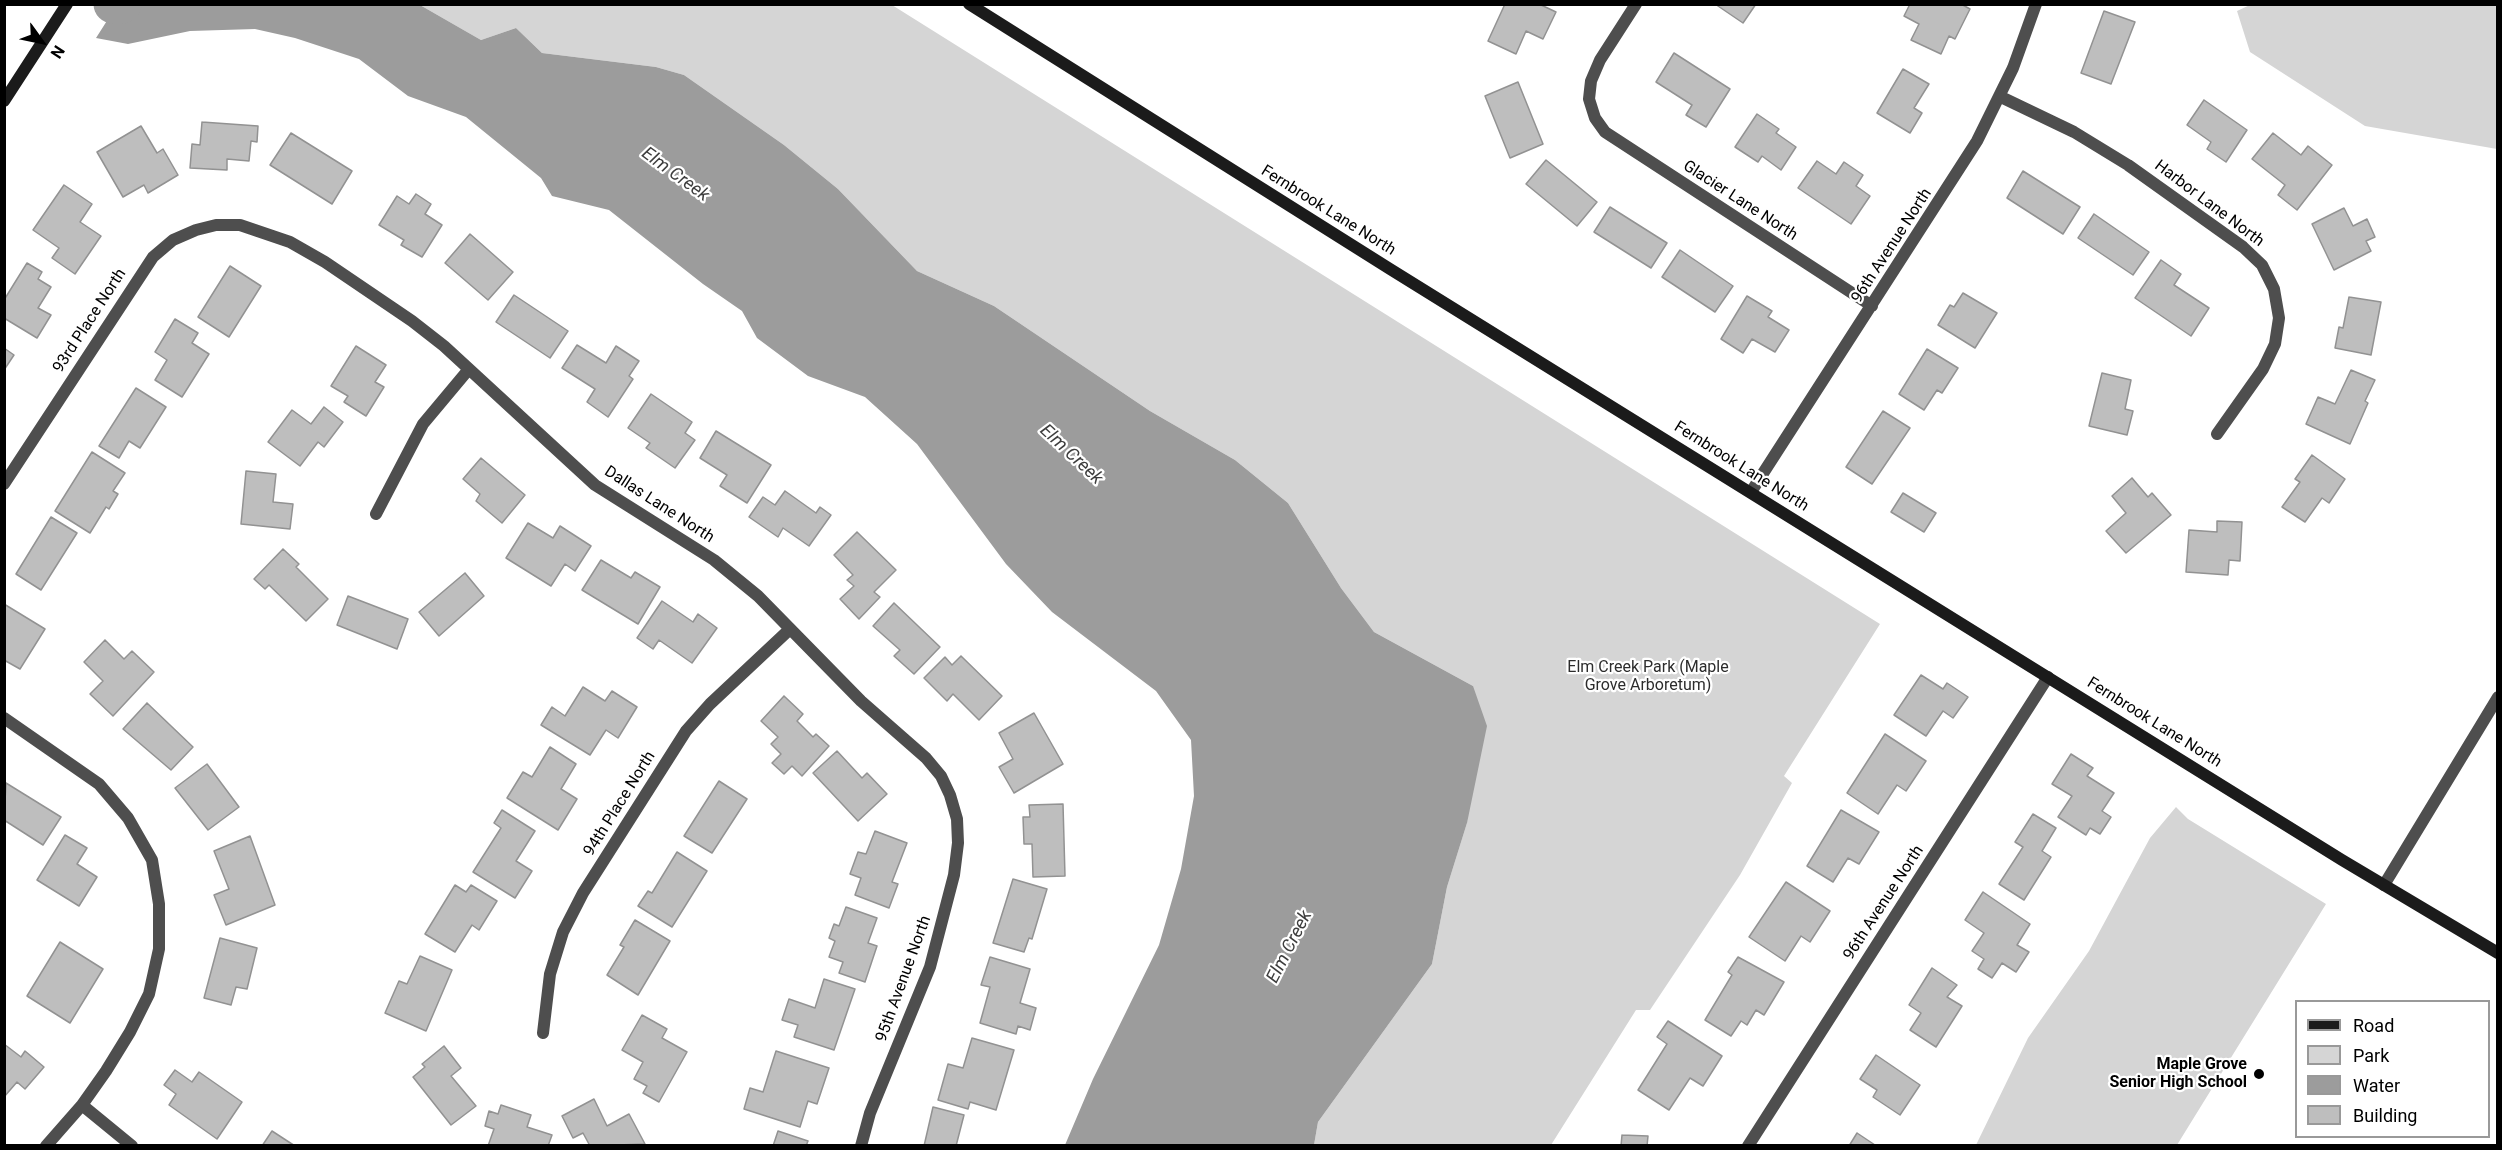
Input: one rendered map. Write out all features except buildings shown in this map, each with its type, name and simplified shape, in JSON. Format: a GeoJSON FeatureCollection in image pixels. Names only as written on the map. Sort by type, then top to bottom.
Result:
{"type":"FeatureCollection","features":[{"type":"Feature","properties":{"kind":"street"},"geometry":{"type":"LineString","coordinates":[[4,101],[66,4]]}},
{"type":"Feature","properties":{"kind":"street","name":"Fernbrook Lane North"},"geometry":{"type":"LineString","coordinates":[[969,4],[2048,677],[2498,953]]}},
{"type":"Feature","properties":{"kind":"street","name":"Glacier Lane North"},"geometry":{"type":"LineString","coordinates":[[1636,4],[1600,60],[1591,81],[1589,99],[1595,118],[1605,132],[1872,306]]}},
{"type":"Feature","properties":{"kind":"street","name":"96th Avenue North"},"geometry":{"type":"LineString","coordinates":[[1751,492],[1950,186],[2001,97],[2036,4]]}},
{"type":"Feature","properties":{"kind":"street","name":"Harbor Lane North"},"geometry":{"type":"LineString","coordinates":[[2001,97],[2074,132],[2128,165],[2243,247],[2262,265],[2274,289],[2276,299],[2279,318],[2275,344],[2263,369],[2217,434]]}},
{"type":"Feature","properties":{"kind":"street","name":"93rd Place North"},"geometry":{"type":"LineString","coordinates":[[4,484],[153,257],[173,240],[196,230],[216,225],[240,225]]}},
{"type":"Feature","properties":{"kind":"street","name":"Dallas Lane North"},"geometry":{"type":"LineString","coordinates":[[240,225],[282,239],[325,262],[412,321],[469,369],[595,485],[714,560],[758,596],[861,701],[926,758],[941,776],[950,795],[957,819]]}},
{"type":"Feature","properties":{"kind":"street"},"geometry":{"type":"LineString","coordinates":[[376,514],[423,424],[469,369]]}},
{"type":"Feature","properties":{"kind":"street","name":"94th Place North"},"geometry":{"type":"LineString","coordinates":[[543,1033],[550,974],[563,932],[583,893],[686,731],[710,704],[790,629]]}},
{"type":"Feature","properties":{"kind":"street","name":"96th Avenue North"},"geometry":{"type":"LineString","coordinates":[[1748,1146],[2048,677]]}},
{"type":"Feature","properties":{"kind":"street"},"geometry":{"type":"LineString","coordinates":[[2384,885],[2498,697]]}},
{"type":"Feature","properties":{"kind":"street"},"geometry":{"type":"LineString","coordinates":[[4,718],[99,784],[128,818],[152,860],[160,926],[156,973],[149,994],[130,1032],[82,1105],[46,1146]]}},
{"type":"Feature","properties":{"kind":"street","name":"95th Avenue North"},"geometry":{"type":"LineString","coordinates":[[861,1146],[870,1113],[916,1003],[944,920],[954,875],[957,819]]}},
{"type":"Feature","properties":{"kind":"street"},"geometry":{"type":"LineString","coordinates":[[82,1105],[132,1146]]}},
{"type":"Feature","properties":{"kind":"green space"},"geometry":{"type":"Polygon","coordinates":[[[2252,4],[2497,5],[2497,149],[2365,126],[2250,52],[2237,11],[2252,4]]]}},
{"type":"Feature","properties":{"kind":"green space","name":"Elm Creek Park (Maple Grove Arboretum)"},"geometry":{"type":"Polygon","coordinates":[[[420,5],[892,5],[1880,624],[1784,776],[1792,783],[1740,875],[1650,1010],[1636,1010],[1551,1145],[1314,1145],[1318,1122],[1432,964],[1447,887],[1467,823],[1473,686],[1374,632],[1341,588],[1288,503],[1235,460],[1150,411],[994,306],[917,271],[838,189],[784,145],[684,75],[656,67],[542,53],[516,28],[481,40],[420,5]]]}},
{"type":"Feature","properties":{"kind":"green space"},"geometry":{"type":"Polygon","coordinates":[[[2176,807],[2188,819],[2326,904],[2177,1145],[1976,1145],[2028,1038],[2089,951],[2150,838],[2176,807]]]}},
{"type":"Feature","properties":{"kind":"water"},"geometry":{"type":"Polygon","coordinates":[[[117,5],[420,5],[481,40],[516,28],[542,53],[656,67],[684,75],[784,145],[838,189],[917,271],[994,306],[1150,411],[1235,460],[1288,503],[1341,588],[1374,632],[1473,686],[1487,726],[1467,823],[1447,887],[1432,964],[1318,1122],[1314,1145],[1065,1145],[1093,1079],[1159,945],[1181,869],[1194,796],[1191,740],[1156,691],[1052,612],[1006,564],[917,444],[865,397],[808,376],[757,338],[742,311],[703,284],[609,210],[552,196],[541,178],[466,117],[408,96],[359,59],[295,38],[255,29],[190,31],[128,44],[96,38],[117,5]]]}},
{"type":"Feature","properties":{"kind":"waterway","name":"Elm Creek"},"geometry":{"type":"LineString","coordinates":[[113,4],[122,4]]}},
{"type":"Feature","properties":{"kind":"place","name":"Maple Grove Senior High School"},"geometry":{"type":"Point","coordinates":[2259,1074]}}]}
